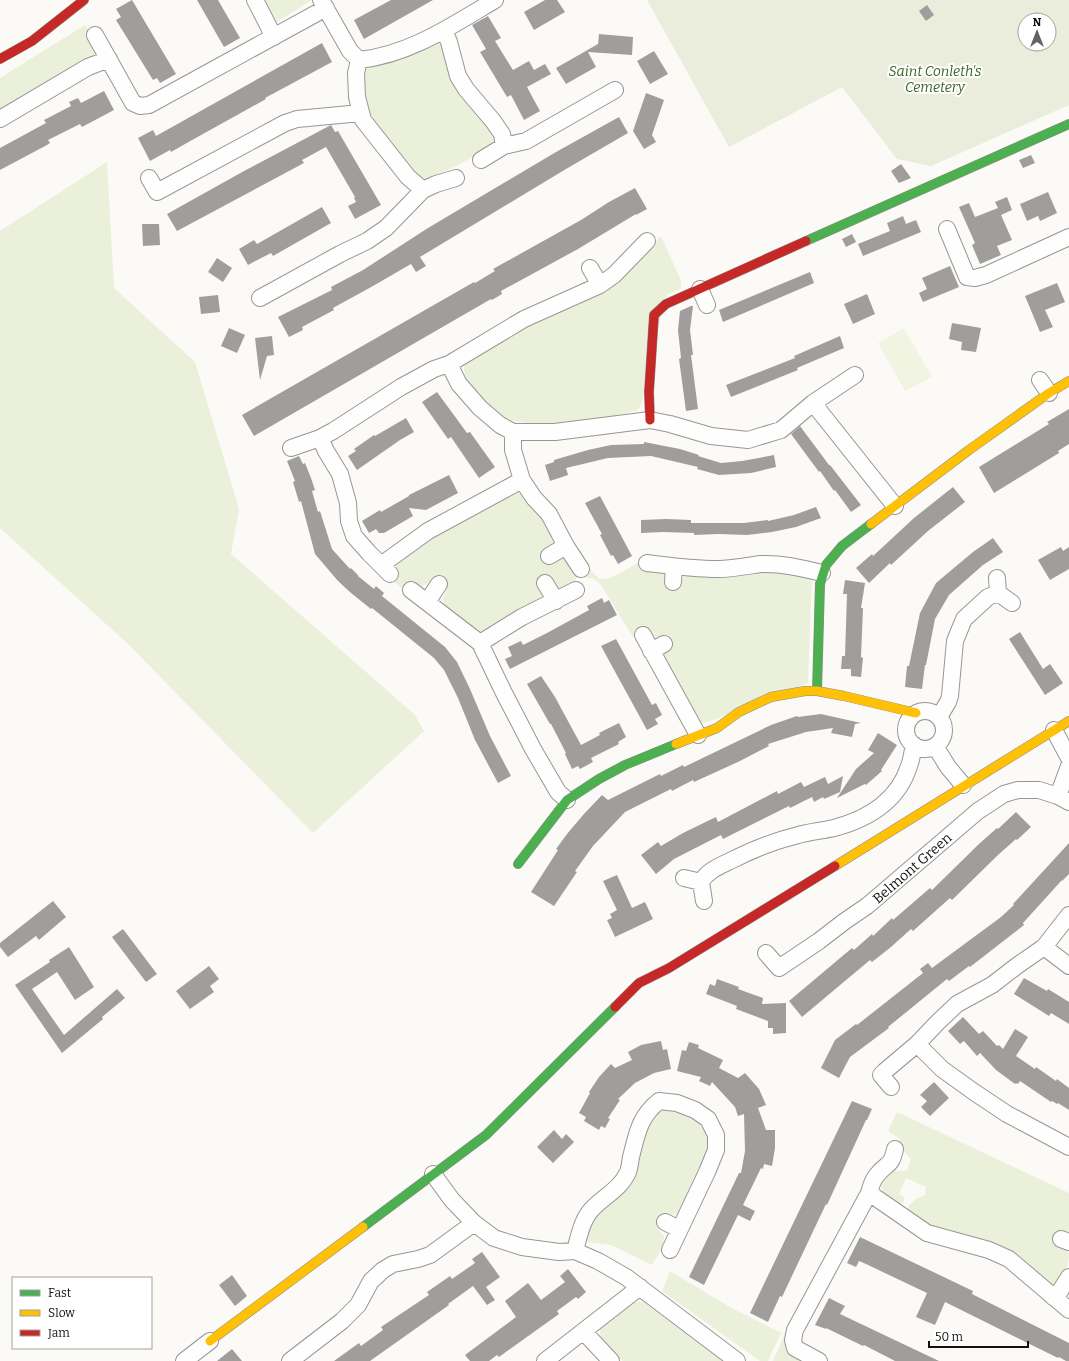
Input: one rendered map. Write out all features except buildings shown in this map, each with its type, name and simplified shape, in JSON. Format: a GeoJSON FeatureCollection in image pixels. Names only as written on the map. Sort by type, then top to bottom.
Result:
{"type":"FeatureCollection","features":[{"type":"Feature","properties":{"kind":"street"},"geometry":{"type":"LineString","coordinates":[[0,59],[32,41],[84,0]]}},
{"type":"Feature","properties":{"kind":"street"},"geometry":{"type":"LineString","coordinates":[[255,0],[274,37]]}},
{"type":"Feature","properties":{"kind":"street"},"geometry":{"type":"LineString","coordinates":[[359,60],[374,58],[401,50],[444,30],[495,0]]}},
{"type":"Feature","properties":{"kind":"street"},"geometry":{"type":"LineString","coordinates":[[95,35],[133,103],[140,106],[149,105],[274,37],[323,4],[350,51],[359,60]]}},
{"type":"Feature","properties":{"kind":"street"},"geometry":{"type":"LineString","coordinates":[[444,30],[450,42],[458,76],[466,90],[493,120],[502,134],[504,146]]}},
{"type":"Feature","properties":{"kind":"street"},"geometry":{"type":"LineString","coordinates":[[0,119],[88,67],[109,59]]}},
{"type":"Feature","properties":{"kind":"street"},"geometry":{"type":"LineString","coordinates":[[359,60],[356,73],[357,97],[363,120],[408,177],[423,190]]}},
{"type":"Feature","properties":{"kind":"street"},"geometry":{"type":"LineString","coordinates":[[481,160],[504,146],[526,141],[615,90]]}},
{"type":"Feature","properties":{"kind":"street"},"geometry":{"type":"LineString","coordinates":[[149,178],[157,192],[285,123],[297,119],[361,113]]}},
{"type":"Feature","properties":{"kind":"street"},"geometry":{"type":"LineString","coordinates":[[650,420],[649,392],[654,315],[666,304],[1069,124]]}},
{"type":"Feature","properties":{"kind":"street"},"geometry":{"type":"LineString","coordinates":[[260,298],[340,254],[367,241],[386,228],[423,190],[456,178]]}},
{"type":"Feature","properties":{"kind":"street"},"geometry":{"type":"LineString","coordinates":[[947,230],[967,277],[975,278],[986,275],[1069,237]]}},
{"type":"Feature","properties":{"kind":"street"},"geometry":{"type":"LineString","coordinates":[[291,448],[320,438],[334,431],[401,388],[434,369],[449,364],[524,319],[600,285],[614,275],[647,241]]}},
{"type":"Feature","properties":{"kind":"street"},"geometry":{"type":"LineString","coordinates":[[590,268],[600,285]]}},
{"type":"Feature","properties":{"kind":"street"},"geometry":{"type":"LineString","coordinates":[[700,289],[707,305]]}},
{"type":"Feature","properties":{"kind":"street"},"geometry":{"type":"LineString","coordinates":[[449,364],[459,384],[480,408],[500,425],[514,432],[562,431],[650,420],[670,424],[710,436],[748,440],[780,430],[813,403],[855,375]]}},
{"type":"Feature","properties":{"kind":"street"},"geometry":{"type":"LineString","coordinates":[[1040,380],[1049,393]]}},
{"type":"Feature","properties":{"kind":"street"},"geometry":{"type":"LineString","coordinates":[[817,691],[820,584],[822,573],[832,556],[842,546],[969,450],[1049,393],[1069,381]]}},
{"type":"Feature","properties":{"kind":"street"},"geometry":{"type":"LineString","coordinates":[[813,403],[895,506]]}},
{"type":"Feature","properties":{"kind":"street"},"geometry":{"type":"LineString","coordinates":[[514,432],[514,450],[522,480],[534,498],[549,514],[566,546],[581,569]]}},
{"type":"Feature","properties":{"kind":"street"},"geometry":{"type":"LineString","coordinates":[[320,438],[340,474],[354,536],[386,570],[428,531],[522,480]]}},
{"type":"Feature","properties":{"kind":"street"},"geometry":{"type":"LineString","coordinates":[[549,556],[566,546]]}},
{"type":"Feature","properties":{"kind":"street"},"geometry":{"type":"LineString","coordinates":[[647,563],[674,574],[763,564],[797,567],[822,573]]}},
{"type":"Feature","properties":{"kind":"street"},"geometry":{"type":"LineString","coordinates":[[545,583],[556,600]]}},
{"type":"Feature","properties":{"kind":"street"},"geometry":{"type":"LineString","coordinates":[[427,602],[439,584]]}},
{"type":"Feature","properties":{"kind":"street"},"geometry":{"type":"LineString","coordinates":[[939,716],[950,696],[955,641],[964,619],[998,586],[1012,603]]}},
{"type":"Feature","properties":{"kind":"street"},"geometry":{"type":"LineString","coordinates":[[411,590],[480,643],[533,749],[558,792],[567,800]]}},
{"type":"Feature","properties":{"kind":"street"},"geometry":{"type":"LineString","coordinates":[[480,643],[522,617],[576,590]]}},
{"type":"Feature","properties":{"kind":"street"},"geometry":{"type":"LineString","coordinates":[[643,635],[658,647],[698,735]]}},
{"type":"Feature","properties":{"kind":"street"},"geometry":{"type":"LineString","coordinates":[[518,864],[567,800],[599,779],[625,765],[717,728],[739,712],[771,697],[805,691],[817,691],[916,713],[928,711],[939,716],[944,727],[943,738],[935,746],[924,749],[914,745],[907,735],[906,729],[908,723],[916,713]]}},
{"type":"Feature","properties":{"kind":"street"},"geometry":{"type":"LineString","coordinates":[[184,1361],[486,1135],[639,983],[669,968],[963,785],[1069,721]]}},
{"type":"Feature","properties":{"kind":"street"},"geometry":{"type":"LineString","coordinates":[[1054,730],[1069,758]]}},
{"type":"Feature","properties":{"kind":"street"},"geometry":{"type":"LineString","coordinates":[[704,901],[701,882],[710,871],[747,852],[794,836],[852,823],[876,810],[895,794],[901,786],[910,765],[914,745]]}},
{"type":"Feature","properties":{"kind":"street"},"geometry":{"type":"LineString","coordinates":[[935,746],[948,767],[963,785]]}},
{"type":"Feature","properties":{"kind":"street"},"geometry":{"type":"LineString","coordinates":[[1064,799],[1069,766]]}},
{"type":"Feature","properties":{"kind":"street","name":"Belmont Green"},"geometry":{"type":"LineString","coordinates":[[766,953],[780,968],[819,942],[867,906],[978,811],[1004,794],[1018,790],[1039,790],[1064,799]]}},
{"type":"Feature","properties":{"kind":"street"},"geometry":{"type":"LineString","coordinates":[[684,878],[701,882]]}},
{"type":"Feature","properties":{"kind":"street"},"geometry":{"type":"LineString","coordinates":[[891,1087],[881,1075],[917,1044],[957,1004],[992,985],[1044,947],[1069,915]]}},
{"type":"Feature","properties":{"kind":"street"},"geometry":{"type":"LineString","coordinates":[[1044,947],[1069,966]]}},
{"type":"Feature","properties":{"kind":"street"},"geometry":{"type":"LineString","coordinates":[[917,1044],[942,1069],[974,1092],[1007,1114],[1069,1147]]}},
{"type":"Feature","properties":{"kind":"street"},"geometry":{"type":"LineString","coordinates":[[575,1251],[586,1217],[594,1207],[610,1195],[628,1172],[640,1124],[650,1108],[659,1102],[677,1103],[695,1110],[708,1119],[716,1135],[716,1150],[670,1250]]}},
{"type":"Feature","properties":{"kind":"street"},"geometry":{"type":"LineString","coordinates":[[819,1361],[795,1348],[795,1330],[869,1193],[872,1182],[876,1176],[897,1157]]}},
{"type":"Feature","properties":{"kind":"street"},"geometry":{"type":"LineString","coordinates":[[434,1174],[452,1200],[474,1223],[494,1238],[522,1247],[559,1252],[575,1251],[598,1261],[640,1287],[736,1361]]}},
{"type":"Feature","properties":{"kind":"street"},"geometry":{"type":"LineString","coordinates":[[869,1193],[927,1233],[989,1250],[1009,1260],[1022,1269],[1069,1310]]}},
{"type":"Feature","properties":{"kind":"street"},"geometry":{"type":"LineString","coordinates":[[665,1222],[680,1229]]}},
{"type":"Feature","properties":{"kind":"street"},"geometry":{"type":"LineString","coordinates":[[290,1361],[348,1316],[358,1305],[371,1281],[383,1270],[393,1264],[418,1260],[430,1255],[474,1223]]}},
{"type":"Feature","properties":{"kind":"street"},"geometry":{"type":"LineString","coordinates":[[1053,1297],[1060,1291],[1069,1277]]}},
{"type":"Feature","properties":{"kind":"street"},"geometry":{"type":"LineString","coordinates":[[545,1361],[640,1287]]}},
{"type":"Feature","properties":{"kind":"street"},"geometry":{"type":"LineString","coordinates":[[584,1332],[611,1361]]}},
{"type":"Feature","properties":{"kind":"green space"},"geometry":{"type":"Polygon","coordinates":[[[262,0],[312,0],[275,23],[262,0]]]}},
{"type":"Feature","properties":{"kind":"green space","name":"Saint Conleth's Cemetery"},"geometry":{"type":"Polygon","coordinates":[[[647,0],[1069,0],[1069,105],[931,166],[897,159],[842,87],[729,147],[647,0]]]}},
{"type":"Feature","properties":{"kind":"green space"},"geometry":{"type":"Polygon","coordinates":[[[85,25],[91,34],[96,53],[89,60],[0,112],[0,78],[85,25]]]}},
{"type":"Feature","properties":{"kind":"green space"},"geometry":{"type":"Polygon","coordinates":[[[434,41],[440,42],[493,131],[495,140],[483,151],[473,157],[424,180],[417,176],[411,169],[371,117],[365,104],[364,72],[368,67],[403,56],[434,41]]]}},
{"type":"Feature","properties":{"kind":"green space"},"geometry":{"type":"Polygon","coordinates":[[[107,162],[114,288],[195,362],[239,509],[231,554],[414,714],[424,731],[313,833],[127,643],[0,528],[0,231],[107,162]]]}},
{"type":"Feature","properties":{"kind":"green space"},"geometry":{"type":"Polygon","coordinates":[[[661,236],[681,281],[681,289],[666,295],[641,405],[638,410],[624,414],[571,423],[535,424],[505,418],[483,400],[468,380],[464,372],[464,364],[551,311],[607,292],[632,264],[661,236]]]}},
{"type":"Feature","properties":{"kind":"green space"},"geometry":{"type":"Polygon","coordinates":[[[904,328],[932,377],[905,391],[878,343],[904,328]]]}},
{"type":"Feature","properties":{"kind":"green space"},"geometry":{"type":"Polygon","coordinates":[[[514,492],[522,493],[544,515],[556,542],[553,546],[558,557],[564,557],[586,570],[590,569],[599,579],[611,578],[650,556],[661,569],[681,582],[689,573],[753,569],[812,576],[808,683],[705,723],[700,722],[663,659],[663,654],[666,650],[664,636],[654,636],[646,630],[633,637],[601,585],[594,579],[577,576],[574,583],[557,590],[541,590],[542,598],[540,601],[484,631],[480,631],[469,626],[444,605],[443,598],[447,590],[434,579],[422,586],[415,586],[405,591],[392,580],[396,571],[395,563],[427,538],[514,492]]]}},
{"type":"Feature","properties":{"kind":"green space"},"geometry":{"type":"Polygon","coordinates":[[[670,1107],[696,1116],[706,1128],[710,1140],[710,1152],[678,1214],[664,1214],[657,1228],[664,1236],[663,1244],[652,1265],[611,1245],[586,1242],[586,1232],[594,1215],[616,1200],[626,1186],[646,1125],[661,1108],[670,1107]]]}},
{"type":"Feature","properties":{"kind":"green space"},"geometry":{"type":"Polygon","coordinates":[[[897,1112],[1069,1193],[1069,1233],[1062,1230],[1056,1244],[1065,1248],[1069,1254],[1069,1259],[1065,1271],[1054,1285],[1047,1285],[932,1229],[907,1211],[911,1203],[925,1195],[926,1187],[906,1178],[899,1194],[905,1198],[901,1207],[885,1194],[881,1186],[881,1182],[886,1175],[897,1171],[907,1171],[911,1159],[904,1151],[899,1138],[888,1131],[897,1112]]]}},
{"type":"Feature","properties":{"kind":"green space"},"geometry":{"type":"Polygon","coordinates":[[[670,1271],[728,1306],[781,1333],[768,1361],[760,1361],[662,1291],[670,1271]]]}},
{"type":"Feature","properties":{"kind":"green space"},"geometry":{"type":"Polygon","coordinates":[[[643,1302],[722,1361],[623,1361],[606,1346],[603,1341],[600,1330],[601,1324],[631,1303],[643,1302]]]}},
{"type":"Feature","properties":{"kind":"green space"},"geometry":{"type":"Polygon","coordinates":[[[785,1334],[788,1349],[794,1354],[808,1361],[773,1361],[785,1334]]]}},
{"type":"Feature","properties":{"kind":"traffic: fast"},"geometry":{"type":"LineString","coordinates":[[806,241],[1069,124]]}},
{"type":"Feature","properties":{"kind":"traffic: fast"},"geometry":{"type":"LineString","coordinates":[[817,691],[820,584],[826,565],[842,546],[871,524]]}},
{"type":"Feature","properties":{"kind":"traffic: fast"},"geometry":{"type":"LineString","coordinates":[[518,864],[567,800],[599,779],[625,765],[676,744]]}},
{"type":"Feature","properties":{"kind":"traffic: fast"},"geometry":{"type":"LineString","coordinates":[[363,1227],[486,1135],[615,1007]]}},
{"type":"Feature","properties":{"kind":"traffic: slow"},"geometry":{"type":"LineString","coordinates":[[871,524],[969,450],[1049,393],[1069,381]]}},
{"type":"Feature","properties":{"kind":"traffic: slow"},"geometry":{"type":"LineString","coordinates":[[676,744],[717,728],[739,712],[771,697],[805,691],[817,691],[844,696],[916,713]]}},
{"type":"Feature","properties":{"kind":"traffic: slow"},"geometry":{"type":"LineString","coordinates":[[835,866],[1069,721]]}},
{"type":"Feature","properties":{"kind":"traffic: slow"},"geometry":{"type":"LineString","coordinates":[[210,1341],[363,1227]]}},
{"type":"Feature","properties":{"kind":"traffic: jam"},"geometry":{"type":"LineString","coordinates":[[0,59],[32,41],[84,0]]}},
{"type":"Feature","properties":{"kind":"traffic: jam"},"geometry":{"type":"LineString","coordinates":[[650,420],[649,392],[654,315],[666,304],[806,241]]}},
{"type":"Feature","properties":{"kind":"traffic: jam"},"geometry":{"type":"LineString","coordinates":[[615,1007],[639,983],[669,968],[835,866]]}}]}
